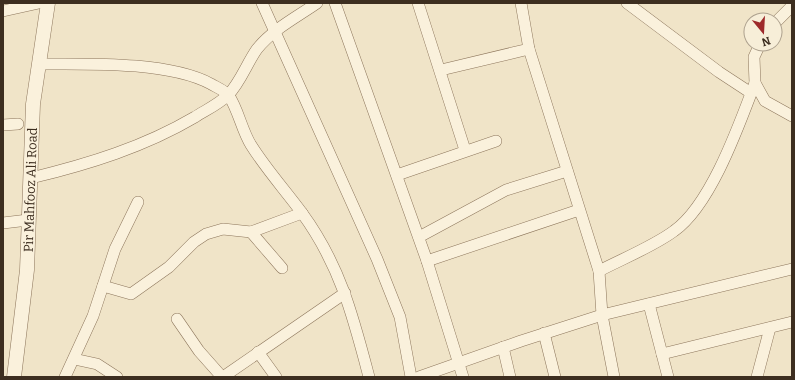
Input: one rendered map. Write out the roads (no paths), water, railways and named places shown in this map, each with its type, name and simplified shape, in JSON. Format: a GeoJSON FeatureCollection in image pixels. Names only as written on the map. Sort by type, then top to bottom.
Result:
{"type":"FeatureCollection","features":[{"type":"Feature","properties":{"kind":"street"},"geometry":{"type":"LineString","coordinates":[[3,11],[39,3]]}},
{"type":"Feature","properties":{"kind":"street","name":"Pir Mahfooz Ali Road"},"geometry":{"type":"LineString","coordinates":[[14,377],[27,270],[33,104],[48,3]]}},
{"type":"Feature","properties":{"kind":"street"},"geometry":{"type":"LineString","coordinates":[[262,3],[380,266],[400,317],[411,377]]}},
{"type":"Feature","properties":{"kind":"street"},"geometry":{"type":"LineString","coordinates":[[31,178],[72,168],[128,150],[167,133],[213,106],[229,95],[258,49],[275,32],[317,3]]}},
{"type":"Feature","properties":{"kind":"street"},"geometry":{"type":"LineString","coordinates":[[335,3],[419,237],[460,362],[463,377]]}},
{"type":"Feature","properties":{"kind":"street"},"geometry":{"type":"LineString","coordinates":[[418,3],[441,70],[465,150]]}},
{"type":"Feature","properties":{"kind":"street"},"geometry":{"type":"LineString","coordinates":[[520,3],[529,50],[599,271],[602,315],[614,377]]}},
{"type":"Feature","properties":{"kind":"street"},"geometry":{"type":"LineString","coordinates":[[630,5],[646,3]]}},
{"type":"Feature","properties":{"kind":"street"},"geometry":{"type":"LineString","coordinates":[[630,5],[719,72],[753,88],[764,101],[792,116]]}},
{"type":"Feature","properties":{"kind":"street"},"geometry":{"type":"LineString","coordinates":[[783,15],[792,6]]}},
{"type":"Feature","properties":{"kind":"street"},"geometry":{"type":"LineString","coordinates":[[441,70],[529,50]]}},
{"type":"Feature","properties":{"kind":"street"},"geometry":{"type":"LineString","coordinates":[[599,271],[674,232],[685,222],[709,189],[735,136],[753,88],[754,58],[757,52]]}},
{"type":"Feature","properties":{"kind":"street"},"geometry":{"type":"LineString","coordinates":[[38,64],[103,64],[149,68],[189,75],[210,84],[229,95],[251,145],[302,213],[335,267],[353,314],[369,377]]}},
{"type":"Feature","properties":{"kind":"street"},"geometry":{"type":"LineString","coordinates":[[3,125],[18,124]]}},
{"type":"Feature","properties":{"kind":"street"},"geometry":{"type":"LineString","coordinates":[[397,175],[465,150],[496,141]]}},
{"type":"Feature","properties":{"kind":"street"},"geometry":{"type":"LineString","coordinates":[[419,237],[506,190],[567,171]]}},
{"type":"Feature","properties":{"kind":"street"},"geometry":{"type":"LineString","coordinates":[[65,377],[93,316],[115,249],[138,202]]}},
{"type":"Feature","properties":{"kind":"street"},"geometry":{"type":"LineString","coordinates":[[427,261],[579,210]]}},
{"type":"Feature","properties":{"kind":"street"},"geometry":{"type":"LineString","coordinates":[[103,286],[127,295],[131,294],[169,267],[194,242],[206,234],[223,229],[251,232],[302,213]]}},
{"type":"Feature","properties":{"kind":"street"},"geometry":{"type":"LineString","coordinates":[[3,223],[28,220]]}},
{"type":"Feature","properties":{"kind":"street"},"geometry":{"type":"LineString","coordinates":[[251,232],[282,268]]}},
{"type":"Feature","properties":{"kind":"street"},"geometry":{"type":"LineString","coordinates":[[419,377],[544,333],[602,315],[792,269]]}},
{"type":"Feature","properties":{"kind":"street"},"geometry":{"type":"LineString","coordinates":[[177,319],[199,351],[222,377],[345,293]]}},
{"type":"Feature","properties":{"kind":"street"},"geometry":{"type":"LineString","coordinates":[[649,304],[668,377]]}},
{"type":"Feature","properties":{"kind":"street"},"geometry":{"type":"LineString","coordinates":[[662,354],[792,322]]}},
{"type":"Feature","properties":{"kind":"street"},"geometry":{"type":"LineString","coordinates":[[756,377],[770,328]]}},
{"type":"Feature","properties":{"kind":"street"},"geometry":{"type":"LineString","coordinates":[[544,333],[555,377]]}},
{"type":"Feature","properties":{"kind":"street"},"geometry":{"type":"LineString","coordinates":[[503,347],[510,377]]}},
{"type":"Feature","properties":{"kind":"street"},"geometry":{"type":"LineString","coordinates":[[258,352],[276,377]]}},
{"type":"Feature","properties":{"kind":"street"},"geometry":{"type":"LineString","coordinates":[[74,359],[97,364],[118,377]]}}]}
